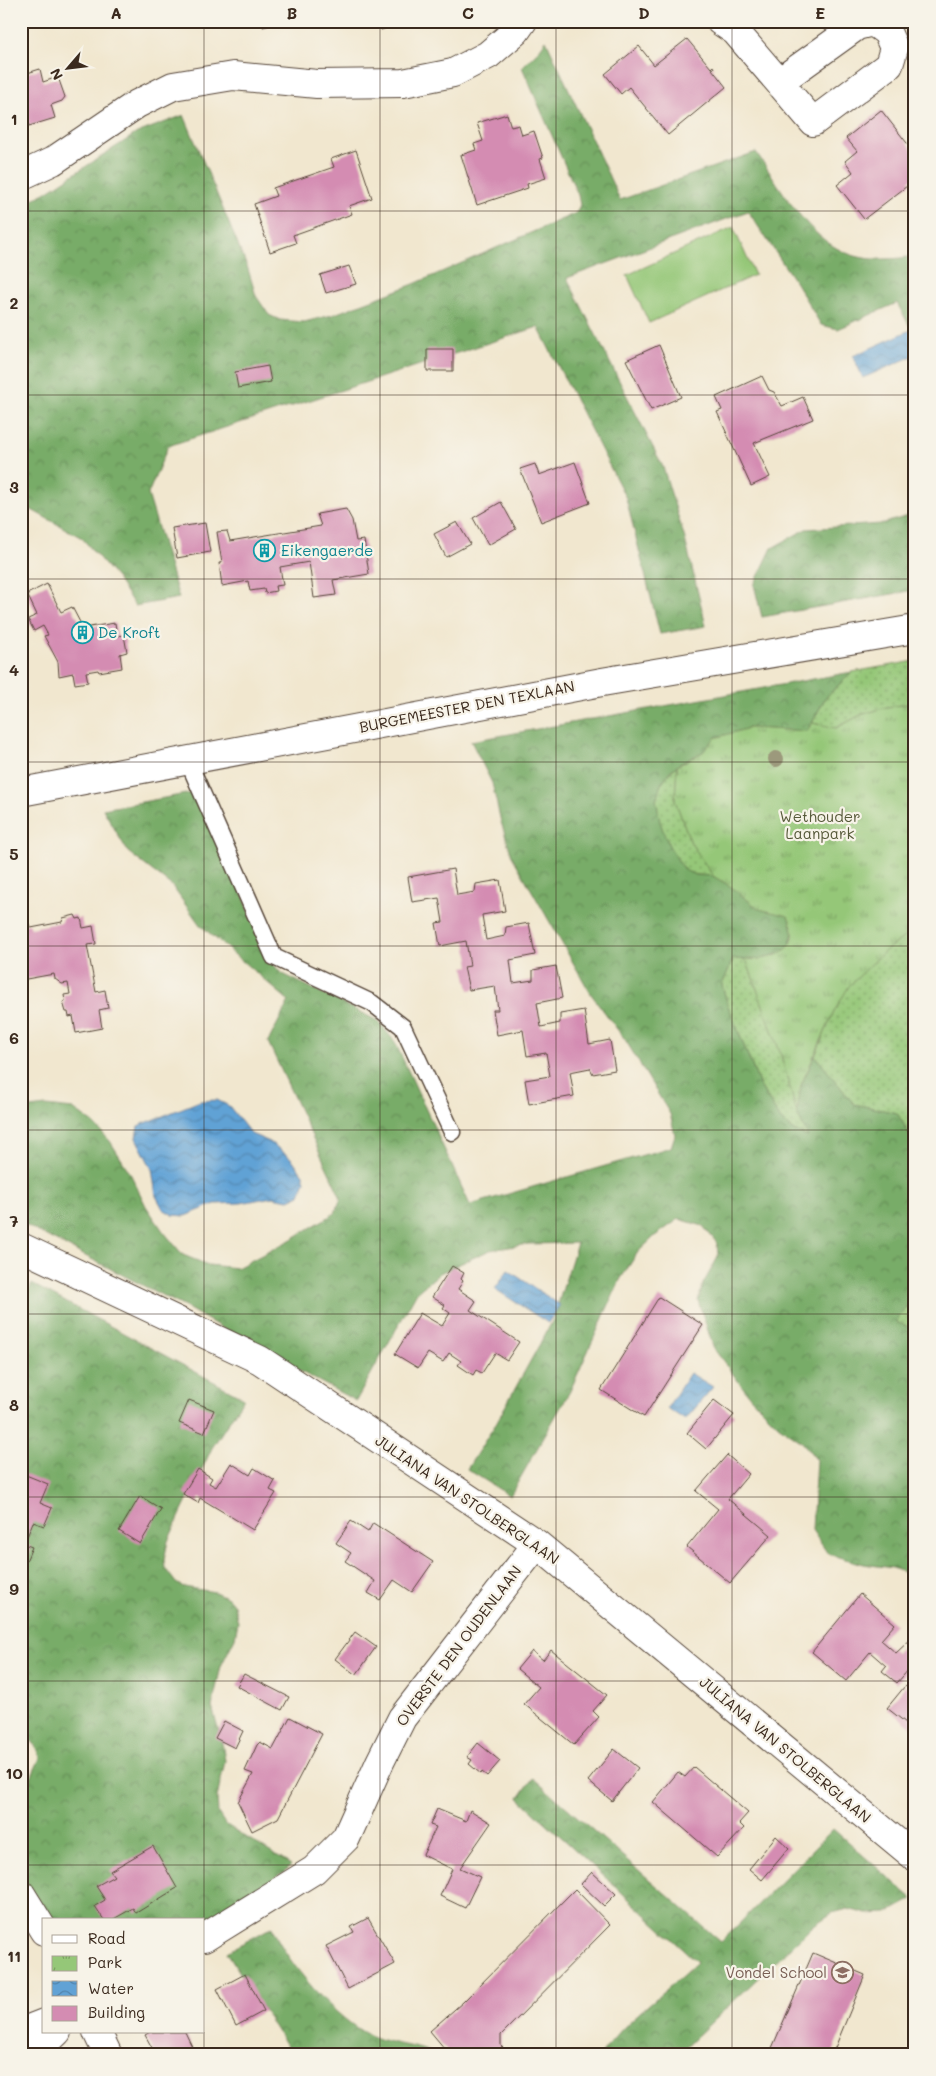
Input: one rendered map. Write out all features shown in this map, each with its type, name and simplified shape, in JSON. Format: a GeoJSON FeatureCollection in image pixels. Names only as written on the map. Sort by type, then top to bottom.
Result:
{"type":"FeatureCollection","features":[{"type":"Feature","properties":{"kind":"street"},"geometry":{"type":"LineString","coordinates":[[21,176],[53,161],[137,104],[173,86],[233,76],[317,84],[403,83],[453,73],[488,55],[516,31],[523,21]]}},
{"type":"Feature","properties":{"kind":"street"},"geometry":{"type":"LineString","coordinates":[[720,21],[735,31],[779,82]]}},
{"type":"Feature","properties":{"kind":"street","name":"BURGEMEESTER DEN TEXLAAN"},"geometry":{"type":"LineString","coordinates":[[21,792],[602,682],[915,629]]}},
{"type":"Feature","properties":{"kind":"street","name":"JULIANA VAN STOLBERGLAAN"},"geometry":{"type":"LineString","coordinates":[[21,1248],[260,1360],[537,1544],[915,1857]]}},
{"type":"Feature","properties":{"kind":"street","name":"OVERSTE DEN OUDENLAAN"},"geometry":{"type":"LineString","coordinates":[[205,1937],[314,1870],[346,1838],[402,1718],[537,1544]]}},
{"type":"Feature","properties":{"kind":"street"},"geometry":{"type":"LineString","coordinates":[[21,1894],[42,1929]]}},
{"type":"Feature","properties":{"kind":"street"},"geometry":{"type":"LineString","coordinates":[[21,2032],[42,2024]]}},
{"type":"Feature","properties":{"kind":"street"},"geometry":{"type":"LineString","coordinates":[[33,2055],[55,2034]]}},
{"type":"Feature","properties":{"kind":"street"},"geometry":{"type":"LineString","coordinates":[[98,2034],[108,2055]]}},
{"type":"Feature","properties":{"kind":"lane"},"geometry":{"type":"LineString","coordinates":[[188,761],[274,957],[372,1003],[403,1027],[452,1132]]}},
{"type":"Feature","properties":{"kind":"green space"},"geometry":{"type":"Polygon","coordinates":[[[546,40],[620,200],[756,152],[794,208],[808,225],[841,251],[861,257],[884,259],[904,258],[915,255],[915,336],[897,303],[838,329],[821,325],[796,283],[748,211],[567,278],[663,467],[685,539],[706,626],[660,634],[626,498],[538,327],[168,446],[148,494],[179,598],[135,606],[117,579],[82,538],[21,504],[21,205],[45,193],[137,133],[184,115],[248,269],[256,296],[269,315],[280,320],[304,322],[332,315],[414,284],[576,213],[580,205],[578,195],[522,67],[546,40]]]}},
{"type":"Feature","properties":{"kind":"green space"},"geometry":{"type":"Polygon","coordinates":[[[733,227],[755,275],[649,323],[627,275],[733,227]]]}},
{"type":"Feature","properties":{"kind":"green space"},"geometry":{"type":"Polygon","coordinates":[[[915,514],[915,590],[762,617],[754,585],[772,548],[806,529],[881,524],[915,514]]]}},
{"type":"Feature","properties":{"kind":"green space"},"geometry":{"type":"Polygon","coordinates":[[[915,661],[915,703],[887,707],[861,715],[836,728],[812,723],[825,698],[852,672],[915,661]]]}},
{"type":"Feature","properties":{"kind":"green space"},"geometry":{"type":"Polygon","coordinates":[[[852,672],[825,698],[808,731],[749,728],[715,738],[703,752],[670,771],[661,784],[656,799],[660,822],[668,844],[684,870],[696,875],[713,876],[730,886],[759,909],[788,915],[793,932],[790,945],[784,952],[757,960],[733,959],[722,985],[728,1006],[760,1086],[781,1120],[794,1131],[808,1137],[797,1113],[801,1085],[815,1056],[854,1104],[897,1113],[915,1144],[915,1293],[896,1322],[911,1328],[915,1334],[915,1577],[893,1568],[863,1564],[828,1554],[812,1530],[816,1459],[802,1442],[778,1425],[751,1398],[714,1349],[698,1301],[703,1284],[718,1257],[717,1243],[703,1226],[679,1219],[655,1236],[638,1252],[620,1280],[570,1391],[510,1496],[467,1469],[495,1425],[553,1320],[577,1243],[528,1244],[490,1250],[440,1273],[417,1292],[356,1401],[262,1351],[189,1309],[21,1223],[21,1109],[46,1106],[73,1109],[93,1123],[110,1141],[130,1173],[146,1206],[163,1231],[183,1255],[208,1265],[237,1268],[290,1240],[335,1213],[341,1198],[268,1042],[289,1001],[200,925],[172,886],[128,852],[103,809],[203,791],[267,957],[281,973],[378,1021],[395,1042],[470,1205],[671,1147],[675,1135],[670,1114],[626,1041],[591,994],[512,856],[501,822],[492,783],[471,741],[852,672]]]}},
{"type":"Feature","properties":{"kind":"green space","name":"Wethouder Laanpark"},"geometry":{"type":"Polygon","coordinates":[[[915,703],[915,929],[885,951],[849,986],[834,1012],[801,1085],[797,1113],[780,1052],[746,959],[761,959],[784,951],[793,939],[791,923],[788,916],[759,909],[730,886],[713,876],[691,843],[675,800],[677,766],[703,752],[715,738],[749,728],[807,731],[812,723],[836,728],[861,715],[887,707],[915,703]]]}},
{"type":"Feature","properties":{"kind":"green space"},"geometry":{"type":"Polygon","coordinates":[[[677,766],[675,800],[691,843],[713,876],[693,874],[683,869],[674,855],[660,823],[656,804],[657,792],[670,772],[677,766]]]}},
{"type":"Feature","properties":{"kind":"green space"},"geometry":{"type":"Polygon","coordinates":[[[915,929],[915,1144],[897,1113],[854,1104],[815,1056],[834,1012],[848,987],[879,955],[915,929]]]}},
{"type":"Feature","properties":{"kind":"green space"},"geometry":{"type":"Polygon","coordinates":[[[733,959],[746,959],[780,1052],[797,1113],[809,1138],[794,1131],[781,1120],[760,1086],[728,1006],[722,985],[733,959]]]}},
{"type":"Feature","properties":{"kind":"green space"},"geometry":{"type":"Polygon","coordinates":[[[32,1284],[244,1398],[212,1448],[168,1541],[164,1560],[165,1568],[176,1583],[184,1587],[215,1592],[228,1598],[234,1605],[238,1622],[235,1638],[221,1666],[212,1707],[225,1761],[217,1798],[218,1813],[225,1824],[291,1865],[286,1871],[205,1921],[205,1918],[45,1918],[21,1874],[21,1800],[40,1758],[33,1742],[21,1735],[21,1306],[32,1284]]]}},
{"type":"Feature","properties":{"kind":"green space"},"geometry":{"type":"Polygon","coordinates":[[[915,1293],[915,1334],[911,1328],[895,1323],[915,1293]]]}},
{"type":"Feature","properties":{"kind":"green space"},"geometry":{"type":"Polygon","coordinates":[[[533,1778],[721,1942],[833,1829],[913,1899],[888,1913],[867,1914],[848,1909],[832,1913],[814,1925],[677,2055],[601,2055],[634,2017],[697,1962],[519,1798],[533,1778]]]}},
{"type":"Feature","properties":{"kind":"green space"},"geometry":{"type":"Polygon","coordinates":[[[272,1927],[288,1956],[300,1972],[328,2004],[343,2017],[371,2036],[437,2055],[292,2055],[227,1952],[272,1927]]]}},
{"type":"Feature","properties":{"kind":"water"},"geometry":{"type":"Polygon","coordinates":[[[915,328],[915,355],[863,378],[853,356],[915,328]]]}},
{"type":"Feature","properties":{"kind":"water"},"geometry":{"type":"Polygon","coordinates":[[[217,1100],[229,1106],[251,1134],[270,1142],[292,1159],[303,1174],[305,1181],[300,1195],[289,1200],[272,1197],[241,1203],[215,1204],[185,1216],[173,1215],[163,1209],[156,1196],[152,1169],[136,1138],[138,1126],[200,1101],[217,1100]]]}},
{"type":"Feature","properties":{"kind":"water"},"geometry":{"type":"Polygon","coordinates":[[[508,1270],[560,1305],[548,1323],[495,1289],[508,1270]]]}},
{"type":"Feature","properties":{"kind":"water"},"geometry":{"type":"Polygon","coordinates":[[[690,1373],[713,1387],[685,1420],[667,1408],[690,1373]]]}},
{"type":"Feature","properties":{"kind":"building"},"geometry":{"type":"Polygon","coordinates":[[[261,21],[281,21],[281,22],[263,27],[261,21]]]}},
{"type":"Feature","properties":{"kind":"building"},"geometry":{"type":"Polygon","coordinates":[[[378,21],[404,21],[404,22],[381,30],[378,21]]]}},
{"type":"Feature","properties":{"kind":"building"},"geometry":{"type":"Polygon","coordinates":[[[687,39],[711,68],[713,66],[714,68],[712,69],[726,87],[668,135],[629,87],[621,94],[605,74],[639,46],[654,65],[687,39]]]}},
{"type":"Feature","properties":{"kind":"building"},"geometry":{"type":"Polygon","coordinates":[[[40,69],[43,82],[55,78],[59,80],[65,97],[62,101],[51,105],[55,118],[29,126],[25,114],[21,115],[21,75],[40,69]]]}},
{"type":"Feature","properties":{"kind":"building"},"geometry":{"type":"Polygon","coordinates":[[[881,110],[914,152],[915,176],[909,181],[911,183],[864,219],[837,185],[853,172],[845,161],[857,151],[846,138],[881,110]]]}},
{"type":"Feature","properties":{"kind":"building"},"geometry":{"type":"Polygon","coordinates":[[[507,114],[511,127],[519,125],[522,135],[534,131],[543,158],[540,159],[546,178],[527,184],[528,188],[477,205],[461,155],[476,150],[474,144],[483,141],[477,123],[507,114]]]}},
{"type":"Feature","properties":{"kind":"building"},"geometry":{"type":"Polygon","coordinates":[[[356,150],[372,198],[349,206],[352,214],[293,235],[296,243],[270,252],[254,204],[276,196],[273,188],[334,167],[331,159],[356,150]]]}},
{"type":"Feature","properties":{"kind":"building"},"geometry":{"type":"Polygon","coordinates":[[[349,266],[356,284],[326,293],[320,275],[349,266]]]}},
{"type":"Feature","properties":{"kind":"building"},"geometry":{"type":"Polygon","coordinates":[[[659,345],[681,397],[651,410],[626,360],[659,345]]]}},
{"type":"Feature","properties":{"kind":"building"},"geometry":{"type":"Polygon","coordinates":[[[427,349],[453,349],[453,371],[427,371],[427,349]]]}},
{"type":"Feature","properties":{"kind":"building"},"geometry":{"type":"Polygon","coordinates":[[[268,366],[271,382],[238,388],[235,372],[268,366]]]}},
{"type":"Feature","properties":{"kind":"building"},"geometry":{"type":"Polygon","coordinates":[[[762,376],[769,390],[774,392],[782,406],[803,397],[813,419],[754,443],[770,477],[751,486],[717,412],[722,410],[716,397],[762,376]]]}},
{"type":"Feature","properties":{"kind":"building"},"geometry":{"type":"Polygon","coordinates":[[[575,462],[590,503],[541,522],[520,469],[535,464],[539,475],[575,462]]]}},
{"type":"Feature","properties":{"kind":"building"},"geometry":{"type":"Polygon","coordinates":[[[501,502],[516,529],[488,545],[473,518],[501,502]]]}},
{"type":"Feature","properties":{"kind":"building"},"geometry":{"type":"Polygon","coordinates":[[[346,509],[352,520],[356,541],[364,540],[369,574],[333,580],[336,595],[314,598],[309,562],[280,567],[283,585],[275,586],[276,591],[265,593],[264,589],[250,591],[248,581],[222,586],[219,563],[222,563],[217,532],[227,531],[230,541],[321,526],[317,514],[346,509]]]}},
{"type":"Feature","properties":{"kind":"building"},"geometry":{"type":"Polygon","coordinates":[[[457,522],[470,544],[446,557],[434,534],[457,522]]]}},
{"type":"Feature","properties":{"kind":"building"},"geometry":{"type":"Polygon","coordinates":[[[205,523],[210,552],[177,558],[172,528],[205,523]]]}},
{"type":"Feature","properties":{"kind":"building","name":"De Kroft"},"geometry":{"type":"Polygon","coordinates":[[[47,584],[61,612],[72,607],[83,628],[115,623],[117,636],[124,635],[127,652],[120,654],[122,668],[86,672],[88,682],[75,684],[73,673],[59,676],[58,662],[44,636],[48,635],[43,626],[34,631],[28,619],[37,615],[27,594],[47,584]]]}},
{"type":"Feature","properties":{"kind":"building"},"geometry":{"type":"Polygon","coordinates":[[[453,869],[457,895],[475,892],[476,884],[500,880],[505,911],[482,915],[486,940],[505,936],[506,927],[529,923],[535,955],[510,960],[513,983],[533,980],[533,970],[556,966],[562,998],[537,1003],[541,1027],[560,1023],[560,1014],[584,1010],[589,1044],[610,1040],[615,1070],[593,1074],[590,1068],[570,1072],[574,1096],[529,1104],[525,1080],[550,1076],[546,1053],[527,1056],[523,1030],[497,1035],[493,1010],[498,1010],[495,986],[469,990],[464,967],[470,966],[466,941],[440,946],[436,923],[443,922],[439,898],[412,902],[408,877],[453,869]]]}},
{"type":"Feature","properties":{"kind":"building"},"geometry":{"type":"Polygon","coordinates":[[[75,915],[77,919],[81,918],[83,928],[93,926],[96,944],[87,945],[96,992],[105,990],[108,1008],[99,1010],[102,1028],[76,1033],[73,1016],[69,1017],[63,1002],[65,1001],[64,995],[70,994],[68,983],[62,984],[55,979],[54,974],[21,980],[21,925],[29,924],[31,928],[62,922],[63,918],[75,915]]]}},
{"type":"Feature","properties":{"kind":"building"},"geometry":{"type":"Polygon","coordinates":[[[452,1266],[464,1273],[461,1279],[463,1281],[458,1289],[476,1301],[470,1310],[519,1342],[507,1360],[495,1353],[482,1373],[476,1370],[473,1375],[458,1365],[461,1361],[449,1353],[443,1362],[428,1353],[418,1368],[395,1354],[420,1313],[442,1326],[450,1313],[443,1308],[445,1305],[432,1297],[452,1266]]]}},
{"type":"Feature","properties":{"kind":"building"},"geometry":{"type":"Polygon","coordinates":[[[659,1297],[703,1325],[644,1417],[601,1390],[659,1297]]]}},
{"type":"Feature","properties":{"kind":"building"},"geometry":{"type":"Polygon","coordinates":[[[189,1400],[214,1410],[204,1433],[179,1423],[189,1400]]]}},
{"type":"Feature","properties":{"kind":"building"},"geometry":{"type":"Polygon","coordinates":[[[714,1400],[734,1415],[706,1449],[687,1433],[714,1400]]]}},
{"type":"Feature","properties":{"kind":"building"},"geometry":{"type":"Polygon","coordinates":[[[727,1455],[749,1474],[728,1499],[771,1535],[730,1583],[687,1547],[718,1509],[696,1491],[727,1455]]]}},
{"type":"Feature","properties":{"kind":"building"},"geometry":{"type":"Polygon","coordinates":[[[231,1463],[250,1475],[254,1468],[275,1481],[270,1490],[276,1493],[253,1530],[200,1498],[198,1503],[183,1494],[198,1469],[212,1478],[209,1483],[216,1487],[231,1463]]]}},
{"type":"Feature","properties":{"kind":"building"},"geometry":{"type":"Polygon","coordinates":[[[21,1473],[48,1484],[40,1503],[52,1508],[44,1526],[33,1522],[24,1544],[32,1547],[21,1573],[21,1473]]]}},
{"type":"Feature","properties":{"kind":"building"},"geometry":{"type":"Polygon","coordinates":[[[140,1496],[161,1509],[140,1544],[119,1531],[140,1496]]]}},
{"type":"Feature","properties":{"kind":"building"},"geometry":{"type":"Polygon","coordinates":[[[351,1521],[368,1532],[373,1523],[433,1562],[412,1592],[394,1580],[380,1600],[368,1593],[375,1581],[345,1561],[351,1553],[336,1543],[351,1521]]]}},
{"type":"Feature","properties":{"kind":"building"},"geometry":{"type":"Polygon","coordinates":[[[860,1594],[895,1624],[881,1640],[896,1653],[912,1638],[915,1640],[915,1662],[897,1683],[882,1671],[886,1666],[870,1652],[846,1681],[812,1652],[860,1594]]]}},
{"type":"Feature","properties":{"kind":"building"},"geometry":{"type":"Polygon","coordinates":[[[355,1632],[376,1647],[356,1675],[335,1659],[355,1632]]]}},
{"type":"Feature","properties":{"kind":"building"},"geometry":{"type":"Polygon","coordinates":[[[551,1650],[607,1695],[593,1711],[599,1717],[574,1745],[524,1704],[539,1687],[517,1669],[532,1651],[543,1660],[551,1650]]]}},
{"type":"Feature","properties":{"kind":"building"},"geometry":{"type":"Polygon","coordinates":[[[244,1674],[289,1697],[282,1710],[237,1686],[244,1674]]]}},
{"type":"Feature","properties":{"kind":"building"},"geometry":{"type":"Polygon","coordinates":[[[915,1682],[915,1730],[887,1708],[905,1686],[909,1689],[915,1682]]]}},
{"type":"Feature","properties":{"kind":"building"},"geometry":{"type":"Polygon","coordinates":[[[290,1717],[322,1734],[278,1818],[252,1831],[238,1802],[253,1774],[245,1771],[260,1742],[273,1749],[290,1717]]]}},
{"type":"Feature","properties":{"kind":"building"},"geometry":{"type":"Polygon","coordinates":[[[224,1721],[243,1731],[235,1748],[215,1738],[224,1721]]]}},
{"type":"Feature","properties":{"kind":"building"},"geometry":{"type":"Polygon","coordinates":[[[478,1743],[500,1761],[487,1776],[482,1772],[481,1774],[469,1764],[472,1760],[467,1757],[478,1743]]]}},
{"type":"Feature","properties":{"kind":"building"},"geometry":{"type":"Polygon","coordinates":[[[614,1749],[638,1768],[612,1801],[588,1781],[614,1749]]]}},
{"type":"Feature","properties":{"kind":"building"},"geometry":{"type":"Polygon","coordinates":[[[694,1767],[748,1813],[739,1823],[744,1828],[717,1857],[653,1802],[678,1772],[685,1777],[694,1767]]]}},
{"type":"Feature","properties":{"kind":"building"},"geometry":{"type":"Polygon","coordinates":[[[437,1809],[466,1821],[470,1810],[491,1823],[460,1868],[480,1877],[465,1908],[440,1896],[452,1869],[423,1855],[436,1827],[430,1825],[437,1809]]]}},
{"type":"Feature","properties":{"kind":"building"},"geometry":{"type":"Polygon","coordinates":[[[776,1836],[789,1848],[762,1880],[749,1869],[776,1836]]]}},
{"type":"Feature","properties":{"kind":"building"},"geometry":{"type":"Polygon","coordinates":[[[153,1846],[177,1888],[136,1913],[133,1908],[116,1918],[103,1918],[95,1906],[105,1900],[96,1886],[114,1876],[110,1871],[153,1846]]]}},
{"type":"Feature","properties":{"kind":"building"},"geometry":{"type":"Polygon","coordinates":[[[592,1872],[616,1894],[604,1906],[581,1884],[592,1872]]]}},
{"type":"Feature","properties":{"kind":"building"},"geometry":{"type":"Polygon","coordinates":[[[575,1889],[610,1925],[501,2035],[501,2046],[510,2055],[450,2055],[430,2031],[463,2002],[575,1889]]]}},
{"type":"Feature","properties":{"kind":"building"},"geometry":{"type":"Polygon","coordinates":[[[368,1918],[395,1964],[348,1989],[326,1946],[354,1932],[351,1927],[368,1918]]]}},
{"type":"Feature","properties":{"kind":"building"},"geometry":{"type":"Polygon","coordinates":[[[813,1953],[865,1975],[832,2055],[769,2055],[813,1953]]]}},
{"type":"Feature","properties":{"kind":"building"},"geometry":{"type":"Polygon","coordinates":[[[245,1974],[264,2011],[236,2026],[217,1989],[245,1974]]]}},
{"type":"Feature","properties":{"kind":"building"},"geometry":{"type":"Polygon","coordinates":[[[186,2034],[196,2055],[156,2055],[145,2035],[186,2034]]]}},
{"type":"Feature","properties":{"kind":"place","name":"Eikengaerde"},"geometry":{"type":"Point","coordinates":[265,551]}},
{"type":"Feature","properties":{"kind":"place","name":"De Kroft"},"geometry":{"type":"Point","coordinates":[82,633]}},
{"type":"Feature","properties":{"kind":"place","name":"Vondel School"},"geometry":{"type":"Point","coordinates":[843,1973]}}]}
